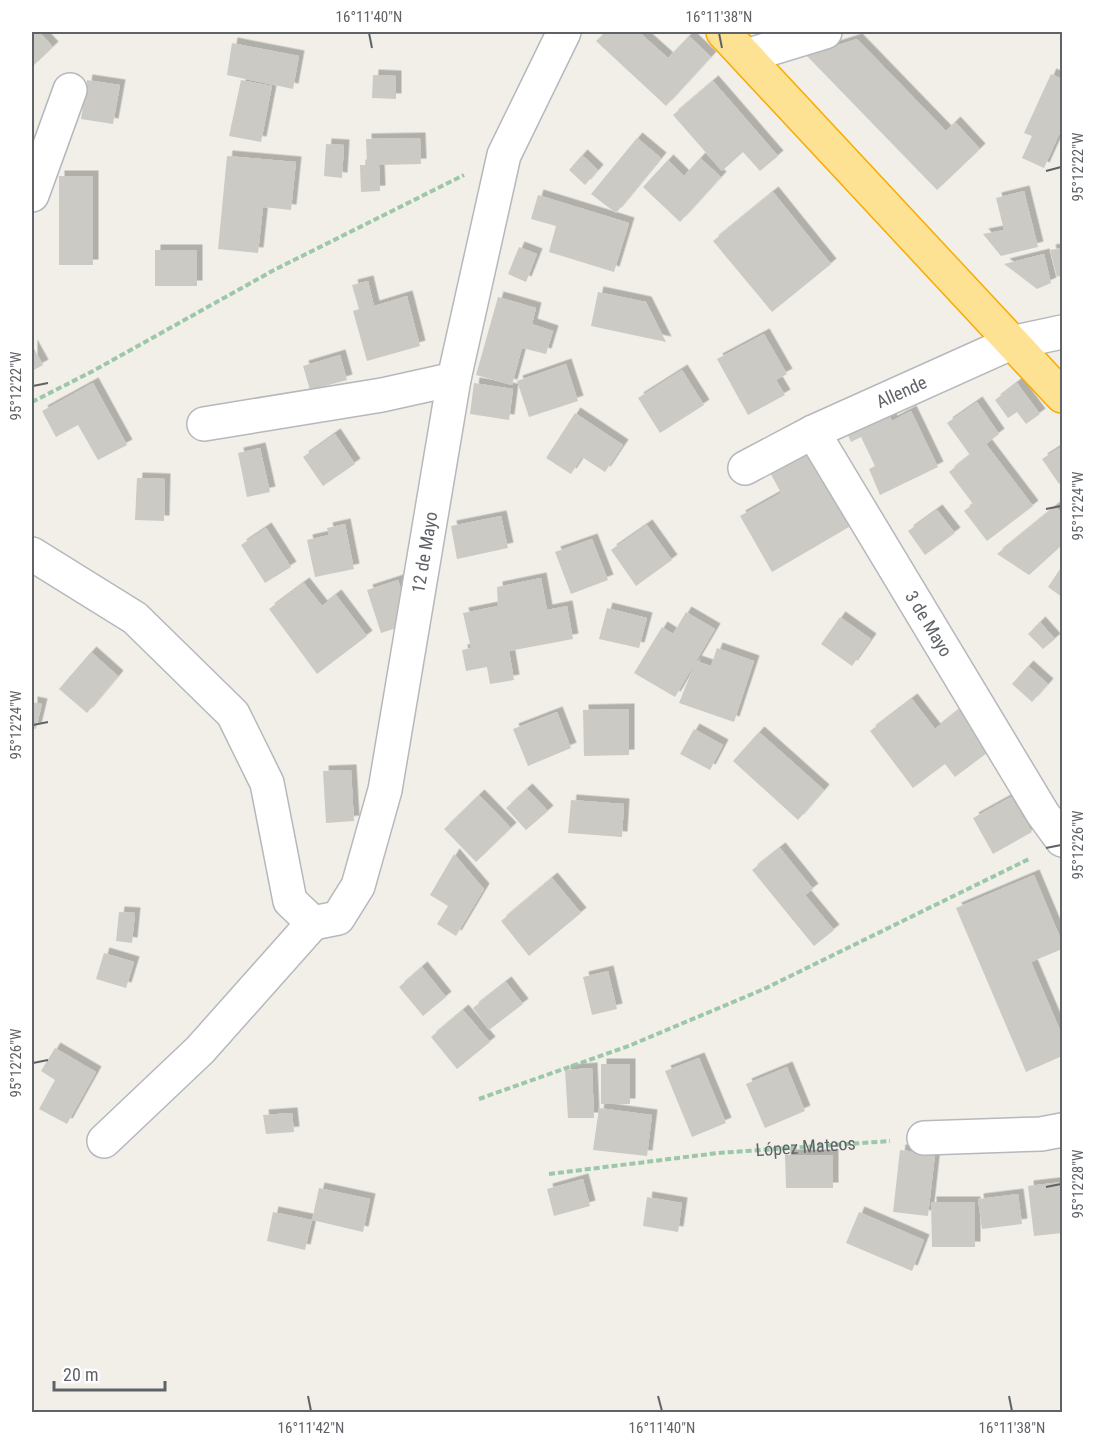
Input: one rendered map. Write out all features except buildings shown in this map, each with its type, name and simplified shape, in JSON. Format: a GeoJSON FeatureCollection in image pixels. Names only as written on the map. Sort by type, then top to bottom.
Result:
{"type":"FeatureCollection","features":[{"type":"Feature","properties":{"kind":"highway"},"geometry":{"type":"LineString","coordinates":[[723,32],[1062,396]]}},
{"type":"Feature","properties":{"kind":"street","name":"12 de Mayo"},"geometry":{"type":"LineString","coordinates":[[313,923],[338,918],[358,886],[386,790],[454,379],[504,155],[564,32]]}},
{"type":"Feature","properties":{"kind":"street"},"geometry":{"type":"LineString","coordinates":[[746,56],[825,32]]}},
{"type":"Feature","properties":{"kind":"street"},"geometry":{"type":"LineString","coordinates":[[32,191],[70,90]]}},
{"type":"Feature","properties":{"kind":"street","name":"Allende"},"geometry":{"type":"LineString","coordinates":[[745,468],[813,432],[1011,343],[1062,332]]}},
{"type":"Feature","properties":{"kind":"street"},"geometry":{"type":"LineString","coordinates":[[204,424],[382,395],[454,379]]}},
{"type":"Feature","properties":{"kind":"street","name":"3 de Mayo"},"geometry":{"type":"LineString","coordinates":[[813,432],[1043,814],[1052,847]]}},
{"type":"Feature","properties":{"kind":"street"},"geometry":{"type":"LineString","coordinates":[[32,554],[135,618],[233,714],[267,783],[290,901],[313,923],[200,1050],[104,1141]]}},
{"type":"Feature","properties":{"kind":"street"},"geometry":{"type":"LineString","coordinates":[[924,1138],[1041,1134],[1062,1130]]}},
{"type":"Feature","properties":{"kind":"path"},"geometry":{"type":"LineString","coordinates":[[32,402],[93,371],[274,270],[504,155]]}},
{"type":"Feature","properties":{"kind":"path"},"geometry":{"type":"LineString","coordinates":[[479,1099],[631,1045],[764,989],[1052,847]]}},
{"type":"Feature","properties":{"kind":"path","name":"López Mateos"},"geometry":{"type":"LineString","coordinates":[[549,1174],[718,1153],[924,1138]]}}]}
